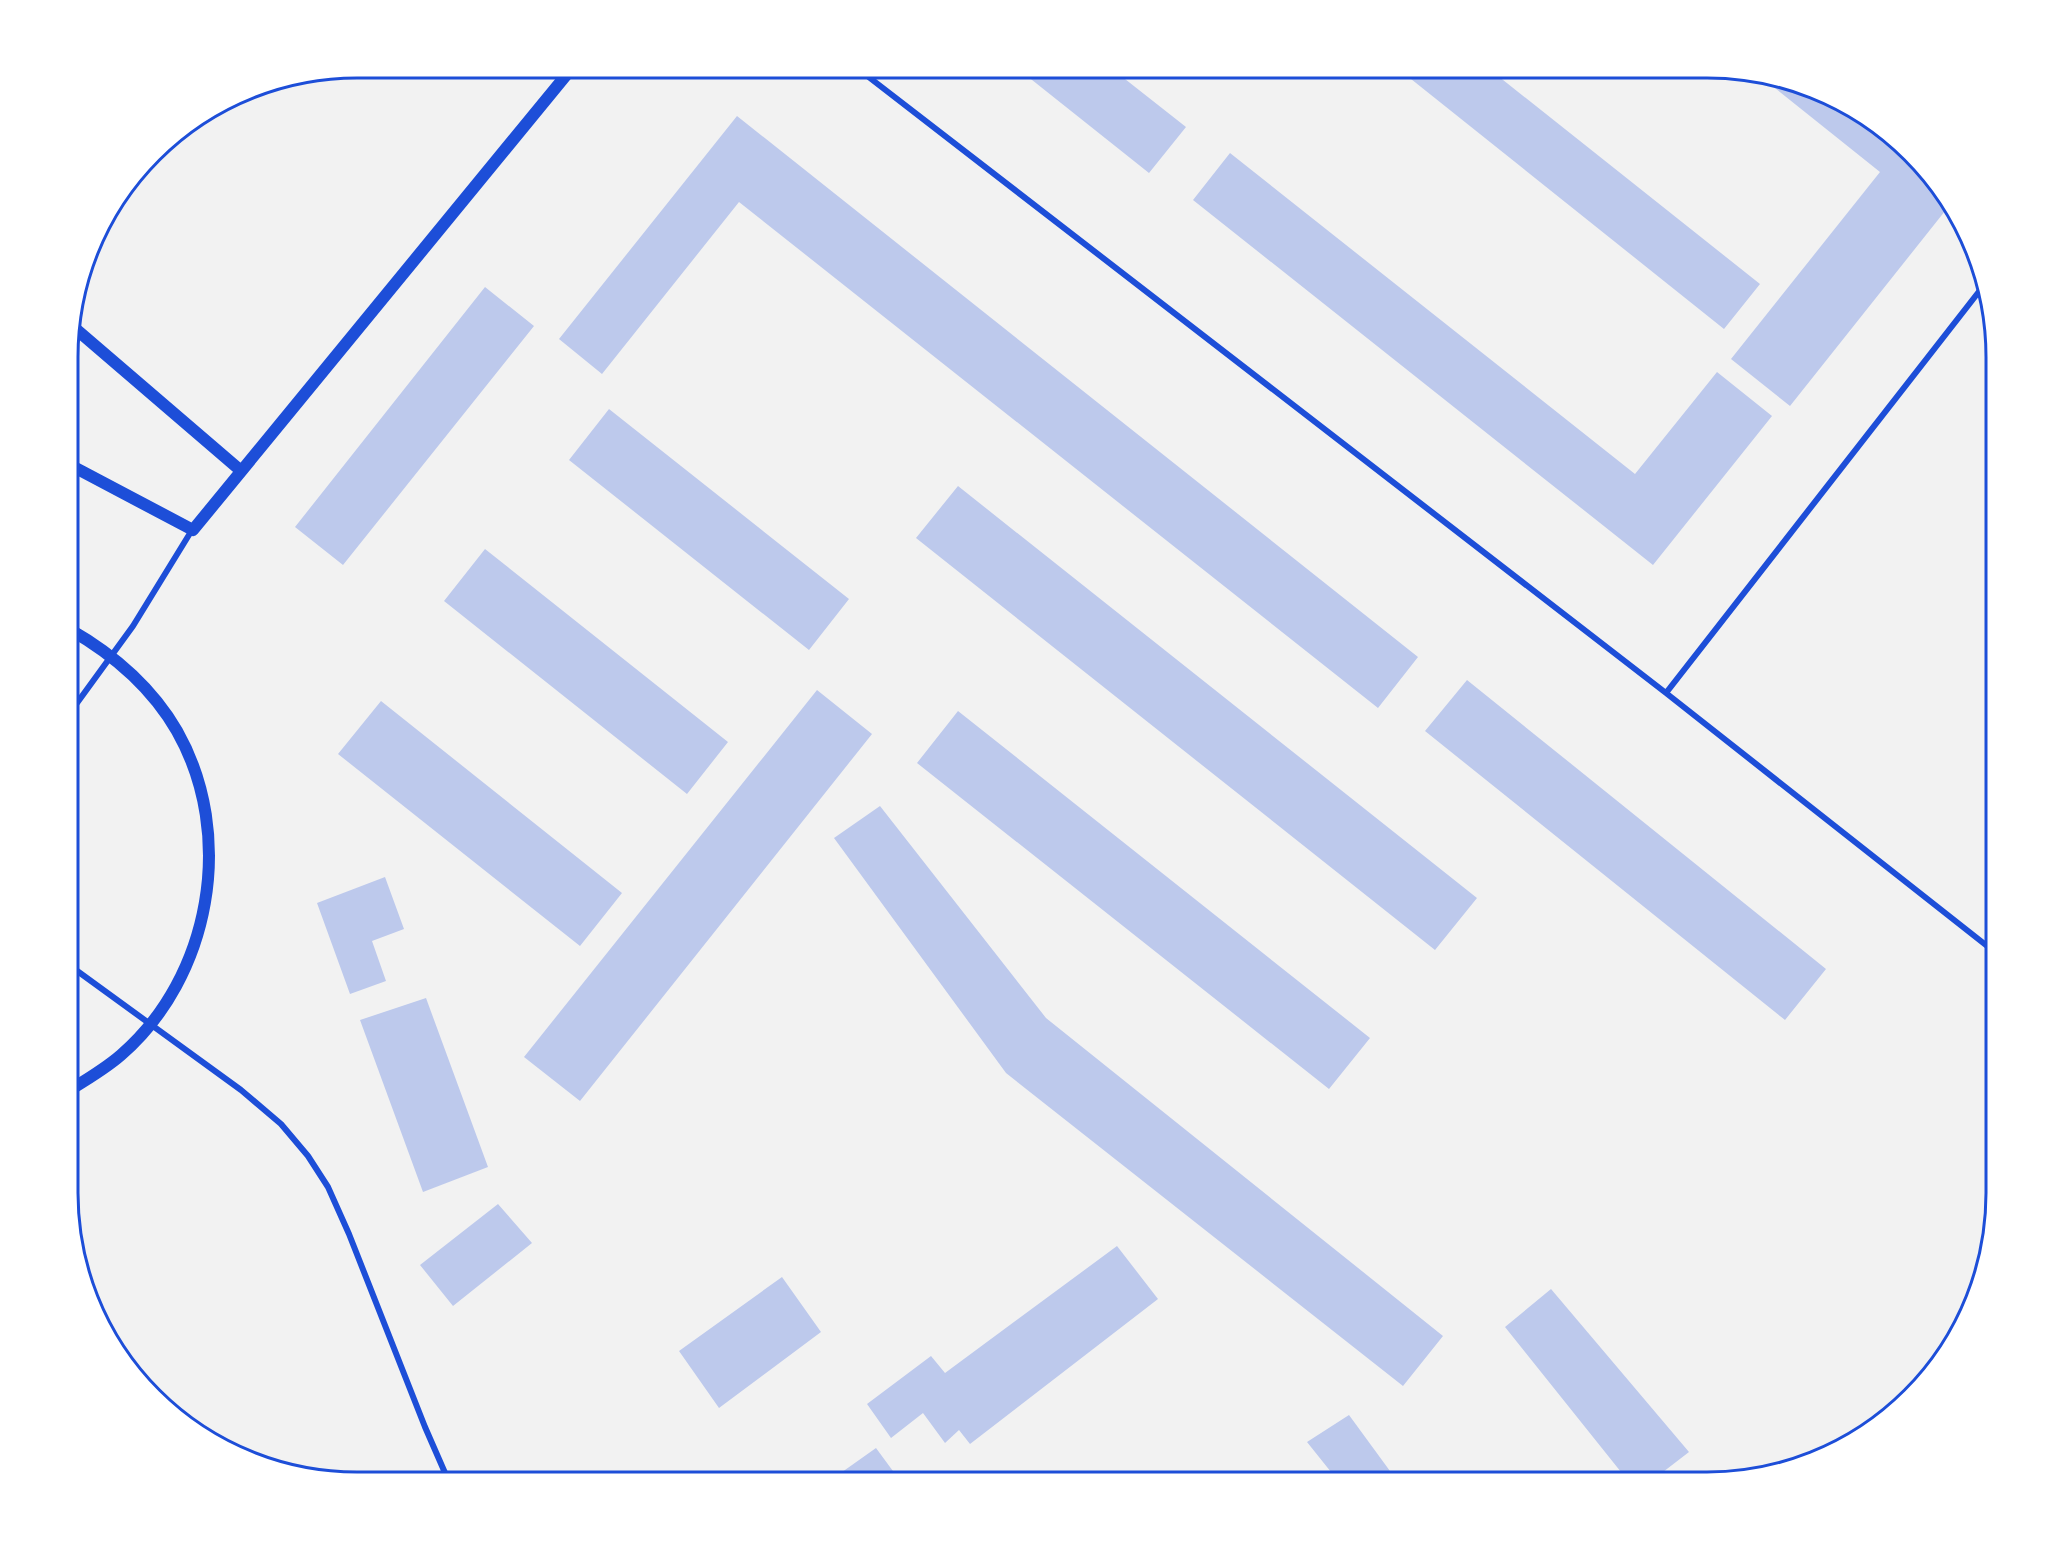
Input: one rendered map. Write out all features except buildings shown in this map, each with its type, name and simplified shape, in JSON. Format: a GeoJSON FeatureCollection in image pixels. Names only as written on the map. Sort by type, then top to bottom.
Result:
{"type":"FeatureCollection","features":[{"type":"Feature","properties":{"kind":"main road"},"geometry":{"type":"LineString","coordinates":[[78,469],[193,530],[564,78]]}},
{"type":"Feature","properties":{"kind":"main road"},"geometry":{"type":"LineString","coordinates":[[79,332],[240,470]]}},
{"type":"Feature","properties":{"kind":"main road"},"geometry":{"type":"LineString","coordinates":[[78,635],[124,666],[154,697],[177,731],[194,769],[211,851],[208,889],[200,927],[171,993],[122,1054],[78,1084]]}},
{"type":"Feature","properties":{"kind":"street"},"geometry":{"type":"LineString","coordinates":[[871,78],[1666,693],[1986,945]]}},
{"type":"Feature","properties":{"kind":"street"},"geometry":{"type":"LineString","coordinates":[[1666,693],[1979,292]]}},
{"type":"Feature","properties":{"kind":"street"},"geometry":{"type":"LineString","coordinates":[[78,702],[134,626],[193,530]]}},
{"type":"Feature","properties":{"kind":"street"},"geometry":{"type":"LineString","coordinates":[[78,972],[242,1090],[281,1124],[308,1156],[328,1187],[349,1234],[445,1472]]}}]}
